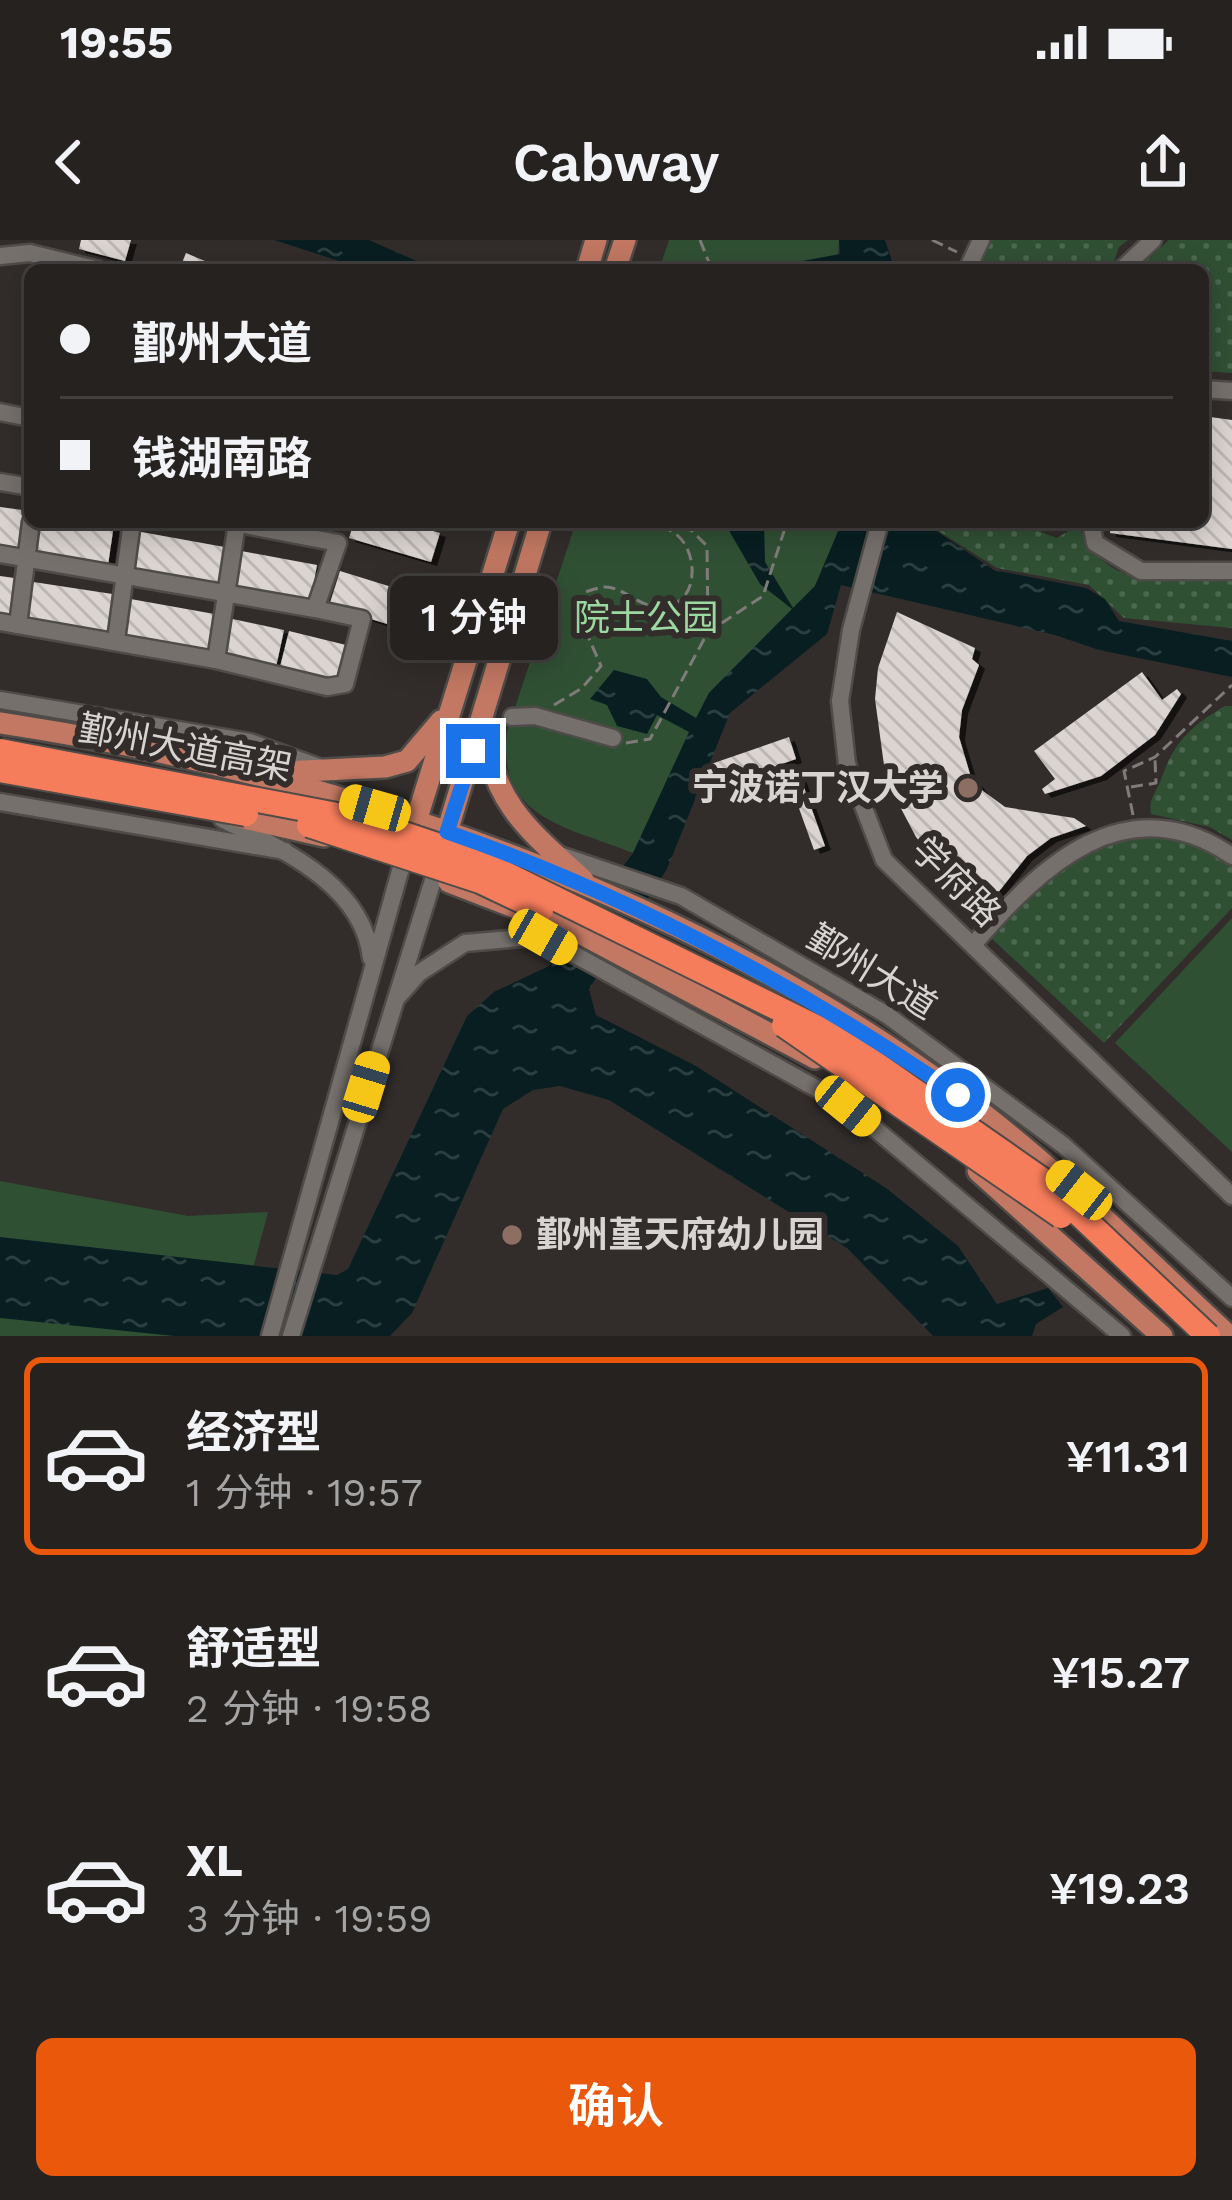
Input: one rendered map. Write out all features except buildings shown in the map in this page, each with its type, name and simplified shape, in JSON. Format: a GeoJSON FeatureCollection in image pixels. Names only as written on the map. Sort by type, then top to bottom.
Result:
{"type":"FeatureCollection","features":[{"type":"Feature","properties":{"kind":"highway","name":"鄞州大道高架"},"geometry":{"type":"LineString","coordinates":[[0,751],[363,820],[469,856],[840,1039],[1044,1181],[1208,1336]]}},
{"type":"Feature","properties":{"kind":"highway","name":"鄞州大道高架"},"geometry":{"type":"LineString","coordinates":[[0,773],[326,828],[480,881],[752,1008],[1050,1206],[1190,1336]]}},
{"type":"Feature","properties":{"kind":"main road"},"geometry":{"type":"LineString","coordinates":[[402,864],[507,528]]}},
{"type":"Feature","properties":{"kind":"main road"},"geometry":{"type":"LineString","coordinates":[[434,877],[539,528]]}},
{"type":"Feature","properties":{"kind":"main road"},"geometry":{"type":"LineString","coordinates":[[251,774],[385,767],[407,760],[452,706]]}},
{"type":"Feature","properties":{"kind":"main road"},"geometry":{"type":"LineString","coordinates":[[482,720],[489,769],[507,805],[596,892]]}},
{"type":"Feature","properties":{"kind":"main road","name":"鄞州大道"},"geometry":{"type":"LineString","coordinates":[[0,723],[81,735],[251,774],[416,820],[596,892],[851,1022],[958,1095],[1079,1190],[1228,1336]]}},
{"type":"Feature","properties":{"kind":"main road"},"geometry":{"type":"LineString","coordinates":[[0,773],[296,826],[574,930],[808,1054],[938,1137],[1039,1220],[1162,1336]]}},
{"type":"Feature","properties":{"kind":"street"},"geometry":{"type":"LineString","coordinates":[[970,264],[981,240]]}},
{"type":"Feature","properties":{"kind":"street"},"geometry":{"type":"LineString","coordinates":[[1127,264],[1153,240]]}},
{"type":"Feature","properties":{"kind":"street"},"geometry":{"type":"LineString","coordinates":[[0,256],[31,253],[75,264]]}},
{"type":"Feature","properties":{"kind":"street"},"geometry":{"type":"LineString","coordinates":[[0,554],[25,559],[226,593],[362,619],[345,684],[327,687],[116,640],[9,624],[25,559],[30,528]]}},
{"type":"Feature","properties":{"kind":"street"},"geometry":{"type":"LineString","coordinates":[[116,640],[131,528]]}},
{"type":"Feature","properties":{"kind":"street"},"geometry":{"type":"LineString","coordinates":[[216,660],[232,528]]}},
{"type":"Feature","properties":{"kind":"street"},"geometry":{"type":"LineString","coordinates":[[259,528],[338,543]]}},
{"type":"Feature","properties":{"kind":"street"},"geometry":{"type":"LineString","coordinates":[[315,609],[343,528]]}},
{"type":"Feature","properties":{"kind":"street","name":"学府路"},"geometry":{"type":"LineString","coordinates":[[878,528],[840,701],[847,764],[884,860],[1232,1196]]}},
{"type":"Feature","properties":{"kind":"street"},"geometry":{"type":"LineString","coordinates":[[1092,528],[1095,543],[1141,571],[1232,571]]}},
{"type":"Feature","properties":{"kind":"street"},"geometry":{"type":"LineString","coordinates":[[0,700],[250,742],[320,768]]}},
{"type":"Feature","properties":{"kind":"street"},"geometry":{"type":"LineString","coordinates":[[512,717],[554,721],[614,738]]}},
{"type":"Feature","properties":{"kind":"street"},"geometry":{"type":"LineString","coordinates":[[0,802],[285,851]]}},
{"type":"Feature","properties":{"kind":"street"},"geometry":{"type":"LineString","coordinates":[[205,811],[285,851],[341,892],[369,938],[372,964]]}},
{"type":"Feature","properties":{"kind":"street"},"geometry":{"type":"LineString","coordinates":[[973,945],[1068,850],[1136,830],[1172,832],[1232,856]]}},
{"type":"Feature","properties":{"kind":"street","name":"鄞州大道"},"geometry":{"type":"LineString","coordinates":[[554,853],[681,896],[887,1015],[1063,1145],[1232,1298]]}},
{"type":"Feature","properties":{"kind":"street"},"geometry":{"type":"LineString","coordinates":[[270,1336],[402,864]]}},
{"type":"Feature","properties":{"kind":"street"},"geometry":{"type":"LineString","coordinates":[[292,1336],[434,877]]}},
{"type":"Feature","properties":{"kind":"street"},"geometry":{"type":"LineString","coordinates":[[391,1004],[419,973],[465,943],[574,930]]}},
{"type":"Feature","properties":{"kind":"street"},"geometry":{"type":"LineString","coordinates":[[543,937],[848,1106],[1122,1336]]}},
{"type":"Feature","properties":{"kind":"path"},"geometry":{"type":"LineString","coordinates":[[932,240],[970,264]]}},
{"type":"Feature","properties":{"kind":"path"},"geometry":{"type":"LineString","coordinates":[[554,721],[550,708],[582,688],[601,666],[576,609],[579,599],[610,584],[651,606],[673,605],[683,597],[694,571],[677,534],[666,528]]}},
{"type":"Feature","properties":{"kind":"path"},"geometry":{"type":"LineString","coordinates":[[677,528],[691,530],[707,546],[708,632]]}},
{"type":"Feature","properties":{"kind":"path"},"geometry":{"type":"LineString","coordinates":[[614,738],[644,742],[708,632],[766,591],[788,528]]}},
{"type":"Feature","properties":{"kind":"path"},"geometry":{"type":"LineString","coordinates":[[1136,830],[1124,771],[1155,757],[1232,685]]}},
{"type":"Feature","properties":{"kind":"path"},"geometry":{"type":"LineString","coordinates":[[1127,786],[1156,782],[1155,757]]}},
{"type":"Feature","properties":{"kind":"green space"},"geometry":{"type":"Polygon","coordinates":[[[669,240],[839,240],[837,264],[661,264],[669,240]]]}},
{"type":"Feature","properties":{"kind":"green space"},"geometry":{"type":"Polygon","coordinates":[[[990,240],[1128,240],[1119,247],[1113,264],[979,264],[990,240]]]}},
{"type":"Feature","properties":{"kind":"green space"},"geometry":{"type":"Polygon","coordinates":[[[1169,240],[1232,240],[1232,373],[1209,371],[1209,264],[1143,264],[1169,240]]]}},
{"type":"Feature","properties":{"kind":"green space","name":"院士公园"},"geometry":{"type":"Polygon","coordinates":[[[574,528],[839,528],[815,586],[709,693],[633,853],[562,826],[525,802],[513,784],[507,761],[507,732],[574,528]]]}},
{"type":"Feature","properties":{"kind":"green space"},"geometry":{"type":"Polygon","coordinates":[[[934,528],[1030,528],[1057,538],[1080,528],[1106,563],[1123,573],[1163,581],[1232,578],[1232,628],[1124,618],[1089,585],[997,568],[934,528]]]}},
{"type":"Feature","properties":{"kind":"green space"},"geometry":{"type":"Polygon","coordinates":[[[1225,706],[1232,706],[1232,840],[1210,827],[1151,814],[1150,808],[1179,744],[1225,706]]]}},
{"type":"Feature","properties":{"kind":"green space"},"geometry":{"type":"Polygon","coordinates":[[[1171,836],[1218,851],[1232,862],[1232,908],[1104,1043],[989,936],[1039,880],[1115,838],[1171,836]]]}},
{"type":"Feature","properties":{"kind":"green space"},"geometry":{"type":"Polygon","coordinates":[[[1232,918],[1232,1152],[1115,1043],[1232,918]]]}},
{"type":"Feature","properties":{"kind":"green space"},"geometry":{"type":"Polygon","coordinates":[[[0,1181],[188,1216],[268,1212],[235,1336],[0,1336],[0,1181]]]}},
{"type":"Feature","properties":{"kind":"water"},"geometry":{"type":"Polygon","coordinates":[[[274,240],[369,240],[423,264],[348,264],[274,240]]]}},
{"type":"Feature","properties":{"kind":"water"},"geometry":{"type":"Polygon","coordinates":[[[839,240],[885,240],[893,264],[786,264],[840,254],[839,240]]]}},
{"type":"Feature","properties":{"kind":"water"},"geometry":{"type":"Polygon","coordinates":[[[727,528],[764,528],[765,562],[793,608],[815,586],[839,528],[929,528],[994,570],[1086,588],[1105,599],[1119,621],[1232,641],[1232,677],[1099,650],[1055,635],[841,585],[827,634],[730,713],[667,869],[589,989],[596,1015],[696,1066],[886,1188],[958,1246],[997,1304],[1048,1288],[1063,1307],[1036,1324],[1032,1336],[933,1336],[847,1248],[609,1100],[560,1086],[533,1090],[503,1109],[412,1313],[390,1336],[174,1336],[0,1318],[0,1237],[337,1275],[348,1269],[467,1016],[494,992],[549,966],[633,853],[689,732],[657,715],[647,734],[617,726],[607,705],[590,699],[614,670],[647,679],[661,697],[696,718],[709,693],[792,609],[760,584],[727,528]]]}},
{"type":"Feature","properties":{"kind":"place","name":"宁波诺丁汉大学"},"geometry":{"type":"Point","coordinates":[968,788]}},
{"type":"Feature","properties":{"kind":"place","name":"鄞州堇天府幼儿园"},"geometry":{"type":"Point","coordinates":[512,1235]}},
{"type":"Feature","properties":{"kind":"route"},"geometry":{"type":"LineString","coordinates":[[473,751],[447,832],[503,851],[650,916],[851,1022],[958,1095]]}}]}
